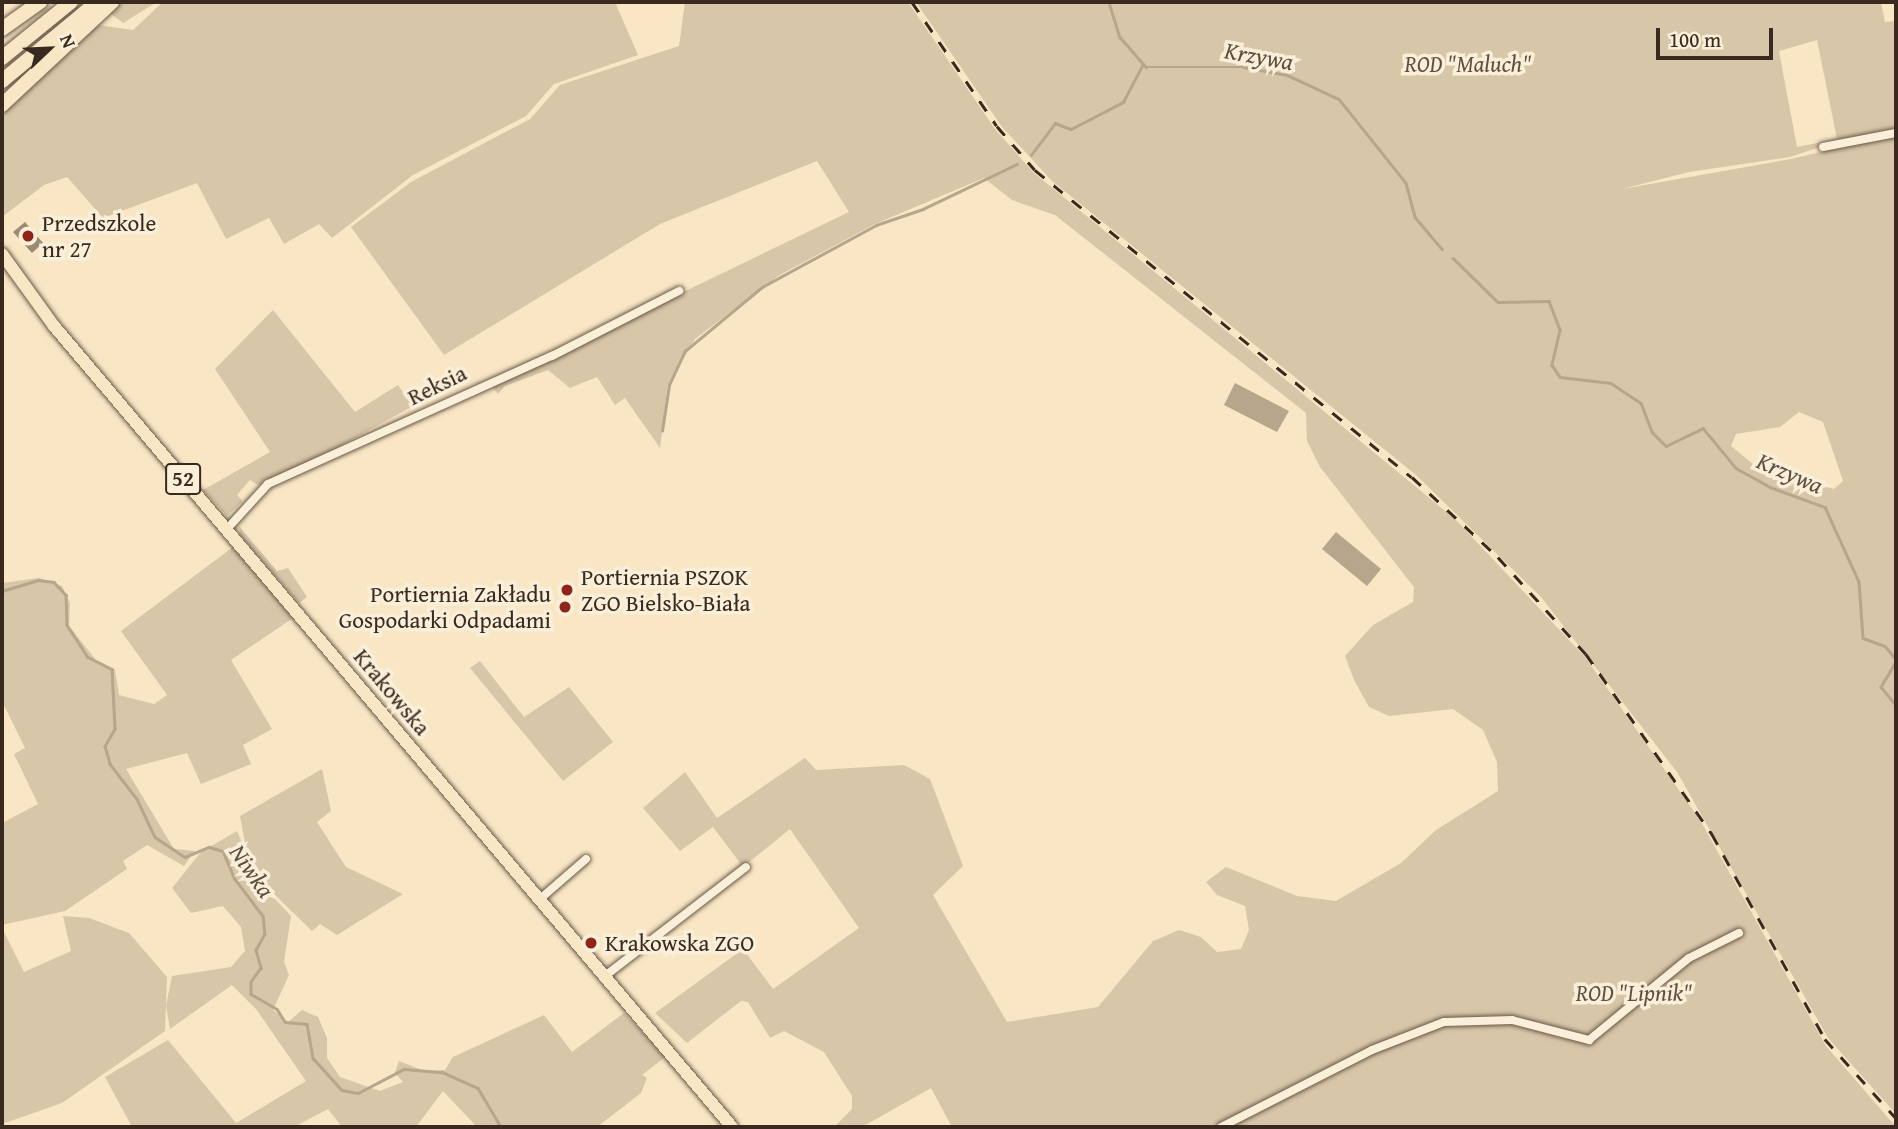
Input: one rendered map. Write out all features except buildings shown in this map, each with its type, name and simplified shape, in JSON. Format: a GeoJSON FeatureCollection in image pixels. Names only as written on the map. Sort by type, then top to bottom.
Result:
{"type":"FeatureCollection","features":[{"type":"Feature","properties":{"kind":"highway"},"geometry":{"type":"LineString","coordinates":[[2,29],[40,2]]}},
{"type":"Feature","properties":{"kind":"highway"},"geometry":{"type":"LineString","coordinates":[[2,58],[71,2]]}},
{"type":"Feature","properties":{"kind":"highway"},"geometry":{"type":"LineString","coordinates":[[2,81],[97,2]]}},
{"type":"Feature","properties":{"kind":"highway"},"geometry":{"type":"LineString","coordinates":[[2,105],[112,2]]}},
{"type":"Feature","properties":{"kind":"main road","name":"Krakowska"},"geometry":{"type":"LineString","coordinates":[[2,254],[21,284]]}},
{"type":"Feature","properties":{"kind":"main road","name":"Krakowska"},"geometry":{"type":"LineString","coordinates":[[2,263],[732,1127]]}},
{"type":"Feature","properties":{"kind":"street"},"geometry":{"type":"LineString","coordinates":[[1824,146],[1896,133]]}},
{"type":"Feature","properties":{"kind":"street","name":"Reksia"},"geometry":{"type":"LineString","coordinates":[[226,530],[268,484],[552,356],[679,291]]}},
{"type":"Feature","properties":{"kind":"street"},"geometry":{"type":"LineString","coordinates":[[540,899],[586,859]]}},
{"type":"Feature","properties":{"kind":"street"},"geometry":{"type":"LineString","coordinates":[[605,976],[746,867]]}},
{"type":"Feature","properties":{"kind":"street"},"geometry":{"type":"LineString","coordinates":[[1221,1127],[1372,1049],[1444,1023],[1512,1020],[1589,1040],[1689,958],[1739,933]]}},
{"type":"Feature","properties":{"kind":"green space"},"geometry":{"type":"Polygon","coordinates":[[[118,2],[157,2],[123,23],[110,13],[118,2]]]}},
{"type":"Feature","properties":{"kind":"green space"},"geometry":{"type":"Polygon","coordinates":[[[163,2],[615,2],[638,55],[554,84],[526,116],[413,175],[332,238],[319,224],[284,244],[269,218],[226,239],[197,183],[103,218],[67,177],[44,185],[2,217],[2,115],[98,25],[133,30],[163,2]]]}},
{"type":"Feature","properties":{"kind":"green space","name":"ROD \"Lipnik\""},"geometry":{"type":"Polygon","coordinates":[[[685,2],[908,2],[995,129],[1033,172],[1455,519],[1585,657],[1700,820],[1826,1046],[1896,1127],[952,1127],[931,1088],[862,1127],[834,1127],[852,1109],[852,1096],[824,1052],[784,1031],[770,1038],[748,1002],[741,1001],[687,1043],[655,1013],[743,949],[773,989],[859,928],[790,829],[743,867],[713,827],[680,851],[643,808],[685,772],[717,818],[805,758],[816,770],[904,765],[930,779],[963,866],[933,895],[1007,1022],[1098,1007],[1153,941],[1179,930],[1201,937],[1217,952],[1241,949],[1249,930],[1245,906],[1217,895],[1206,882],[1226,867],[1297,896],[1336,901],[1401,863],[1436,830],[1498,791],[1497,762],[1483,730],[1453,709],[1389,716],[1369,707],[1354,680],[1345,656],[1373,625],[1413,602],[1414,587],[1320,467],[1307,441],[1306,413],[1055,215],[1012,200],[984,178],[875,224],[778,276],[695,339],[668,384],[660,448],[625,398],[615,405],[597,377],[570,388],[548,370],[505,386],[498,394],[491,385],[849,212],[817,161],[660,224],[444,355],[351,227],[411,182],[530,119],[560,85],[679,46],[685,2]]]}},
{"type":"Feature","properties":{"kind":"green space","name":"ROD \"Maluch\""},"geometry":{"type":"Polygon","coordinates":[[[916,2],[1881,2],[1885,22],[1896,21],[1896,131],[1828,141],[1837,139],[1817,40],[1779,51],[1797,147],[1822,142],[1820,147],[1790,157],[1689,172],[1622,189],[1791,159],[1896,134],[1896,1114],[1828,1038],[1677,772],[1541,597],[1416,475],[1052,181],[1002,127],[916,2]],[[1799,412],[1780,427],[1736,434],[1731,446],[1759,469],[1834,489],[1843,481],[1823,422],[1799,412]]]}},
{"type":"Feature","properties":{"kind":"green space"},"geometry":{"type":"Polygon","coordinates":[[[273,310],[355,412],[398,385],[413,406],[311,462],[258,485],[250,480],[237,495],[243,501],[227,516],[203,490],[270,452],[215,369],[273,310]]]}},
{"type":"Feature","properties":{"kind":"green space"},"geometry":{"type":"Polygon","coordinates":[[[239,526],[277,571],[288,568],[307,597],[299,603],[240,535],[239,526]]]}},
{"type":"Feature","properties":{"kind":"green space"},"geometry":{"type":"Polygon","coordinates":[[[233,547],[293,618],[231,660],[272,729],[243,745],[251,764],[201,784],[187,753],[126,769],[174,849],[195,851],[184,866],[147,845],[123,861],[127,869],[65,911],[2,925],[2,823],[38,804],[14,754],[25,748],[2,701],[2,583],[39,578],[62,586],[70,603],[69,626],[96,660],[115,670],[119,695],[154,704],[167,695],[121,631],[233,547]]]}},
{"type":"Feature","properties":{"kind":"green space"},"geometry":{"type":"Polygon","coordinates":[[[480,661],[524,717],[569,687],[613,742],[563,781],[470,668],[480,661]]]}},
{"type":"Feature","properties":{"kind":"green space"},"geometry":{"type":"Polygon","coordinates":[[[322,769],[331,811],[317,822],[346,867],[403,894],[337,935],[320,924],[312,931],[271,891],[246,848],[240,816],[322,769]]]}},
{"type":"Feature","properties":{"kind":"green space"},"geometry":{"type":"Polygon","coordinates":[[[237,831],[258,881],[291,916],[284,962],[289,975],[273,1010],[288,1022],[302,1010],[318,1017],[327,1038],[327,1058],[340,1077],[380,1091],[403,1082],[395,1073],[399,1061],[424,1071],[445,1070],[453,1057],[544,1015],[572,1052],[624,1013],[665,1057],[642,1075],[647,1078],[641,1093],[597,1127],[477,1127],[443,1091],[416,1127],[342,1127],[328,1109],[294,1127],[128,1127],[131,1125],[105,1077],[168,1040],[236,1123],[306,1081],[256,1009],[232,985],[170,1029],[166,1006],[172,976],[231,967],[245,951],[241,927],[223,906],[191,913],[172,888],[201,852],[237,831]]]}},
{"type":"Feature","properties":{"kind":"green space"},"geometry":{"type":"Polygon","coordinates":[[[63,916],[89,918],[129,933],[167,977],[165,1031],[62,1103],[2,1124],[2,928],[24,972],[71,951],[63,916]]]}},
{"type":"Feature","properties":{"kind":"shaded area"},"geometry":{"type":"Polygon","coordinates":[[[1235,383],[1289,411],[1277,432],[1224,405],[1235,383]]]}},
{"type":"Feature","properties":{"kind":"shaded area"},"geometry":{"type":"Polygon","coordinates":[[[1336,532],[1381,569],[1367,586],[1322,549],[1336,532]]]}},
{"type":"Feature","properties":{"kind":"waterway","name":"Krzywa"},"geometry":{"type":"LineString","coordinates":[[1109,2],[1120,37],[1146,67],[1243,67],[1287,75],[1339,99],[1406,183],[1415,217],[1442,249]]}},
{"type":"Feature","properties":{"kind":"waterway"},"geometry":{"type":"LineString","coordinates":[[1031,155],[1055,123],[1071,129],[1123,102],[1142,66]]}},
{"type":"Feature","properties":{"kind":"waterway"},"geometry":{"type":"LineString","coordinates":[[662,431],[669,385],[685,351],[762,287],[876,225],[923,209],[1017,164]]}},
{"type":"Feature","properties":{"kind":"waterway","name":"Krzywa"},"geometry":{"type":"LineString","coordinates":[[1453,258],[1498,302],[1549,301],[1560,330],[1552,365],[1560,377],[1611,383],[1641,403],[1652,432],[1666,446],[1703,428],[1736,468],[1770,487],[1825,507],[1859,582],[1863,638],[1885,646],[1896,659]]}},
{"type":"Feature","properties":{"kind":"waterway","name":"Niwka"},"geometry":{"type":"LineString","coordinates":[[2,591],[38,580],[54,582],[66,595],[67,625],[88,657],[112,669],[115,729],[105,746],[110,764],[137,799],[155,837],[185,857],[209,847],[223,851],[235,879],[263,916],[265,934],[256,950],[261,968],[251,982],[251,994],[277,1009],[285,1022],[307,1024],[313,1058],[342,1090],[358,1093],[404,1069],[442,1072],[478,1088],[501,1127]]}},
{"type":"Feature","properties":{"kind":"waterway","name":"Krzywa"},"geometry":{"type":"LineString","coordinates":[[1896,662],[1881,687],[1896,705]]}},
{"type":"Feature","properties":{"kind":"railway"},"geometry":{"type":"LineString","coordinates":[[912,2],[997,126],[1035,170],[1412,477],[1498,557],[1586,654],[1712,834],[1825,1039],[1896,1118]]}},
{"type":"Feature","properties":{"kind":"place","name":"Przedszkole nr 27"},"geometry":{"type":"Point","coordinates":[28,236]}},
{"type":"Feature","properties":{"kind":"place","name":"Portiernia PSZOK ZGO Bielsko-Biała"},"geometry":{"type":"Point","coordinates":[567,590]}},
{"type":"Feature","properties":{"kind":"place","name":"Portiernia Zakładu Gospodarki Odpadami"},"geometry":{"type":"Point","coordinates":[565,607]}},
{"type":"Feature","properties":{"kind":"place","name":"Krakowska ZGO"},"geometry":{"type":"Point","coordinates":[591,943]}}]}
